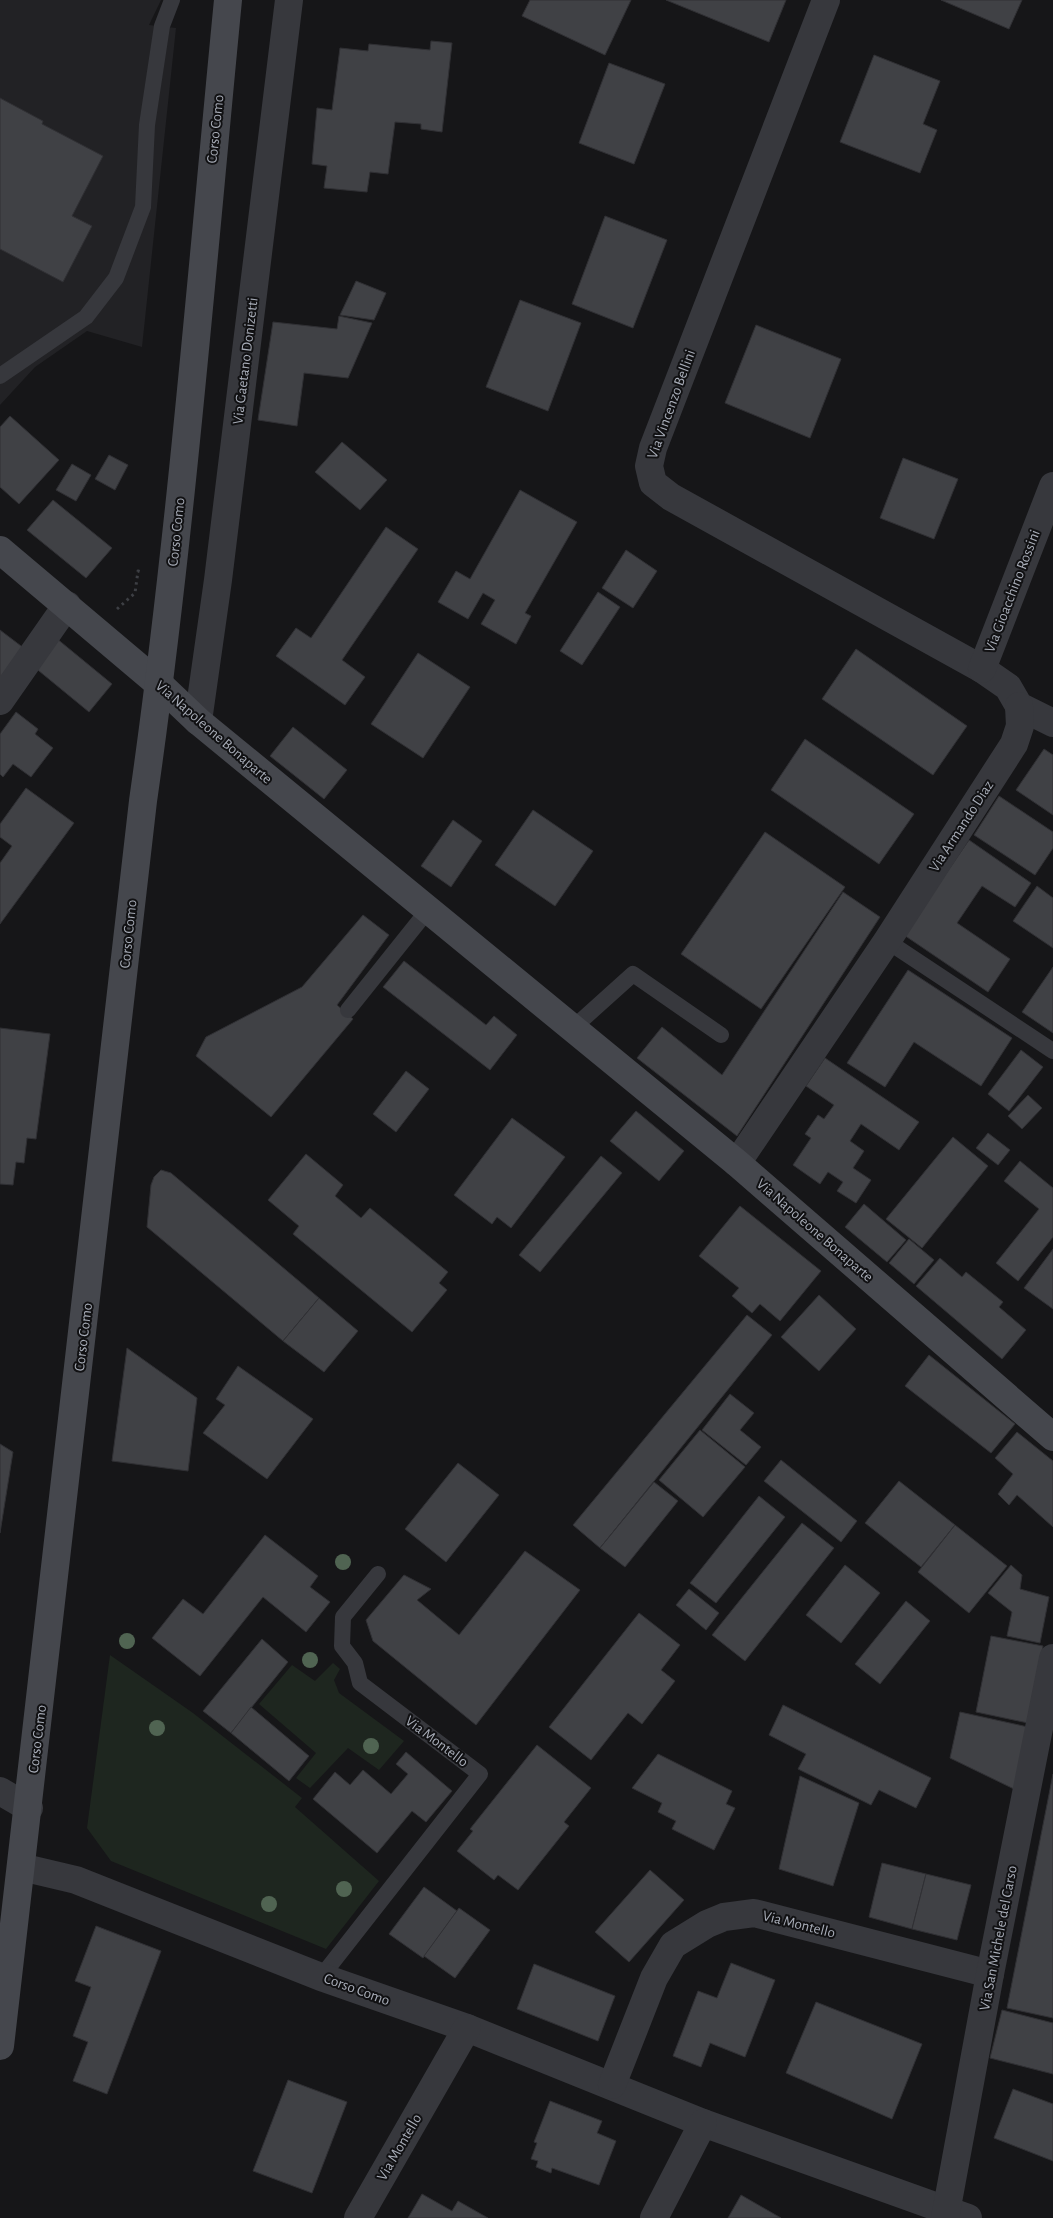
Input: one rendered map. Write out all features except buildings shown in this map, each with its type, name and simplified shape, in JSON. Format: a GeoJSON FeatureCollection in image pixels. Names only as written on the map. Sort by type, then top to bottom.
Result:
{"type":"FeatureCollection","features":[{"type":"Feature","properties":{"kind":"main road","name":"Corso Como"},"geometry":{"type":"LineString","coordinates":[[0,2046],[29,1808],[143,801],[160,685],[228,0]]}},
{"type":"Feature","properties":{"kind":"main road","name":"Via Napoleone Bonaparte"},"geometry":{"type":"LineString","coordinates":[[1,553],[67,605],[160,685],[198,721],[737,1163],[1053,1437]]}},
{"type":"Feature","properties":{"kind":"street","name":"Via Gaetano Donizetti"},"geometry":{"type":"LineString","coordinates":[[198,721],[221,560],[289,0]]}},
{"type":"Feature","properties":{"kind":"street","name":"Via Vincenzo Bellini"},"geometry":{"type":"LineString","coordinates":[[826,0],[653,448],[649,466],[653,483],[671,497],[982,669],[1008,687],[1020,706],[1053,723]]}},
{"type":"Feature","properties":{"kind":"street","name":"Via Gioacchino Rossini"},"geometry":{"type":"LineString","coordinates":[[982,669],[1053,486]]}},
{"type":"Feature","properties":{"kind":"street"},"geometry":{"type":"LineString","coordinates":[[0,701],[67,605]]}},
{"type":"Feature","properties":{"kind":"street","name":"Via Armando Diaz"},"geometry":{"type":"LineString","coordinates":[[737,1163],[887,941],[1014,744],[1020,726],[1020,706]]}},
{"type":"Feature","properties":{"kind":"street","name":"Via San Michele del Carso"},"geometry":{"type":"LineString","coordinates":[[953,2215],[990,1974],[1053,1658]]}},
{"type":"Feature","properties":{"kind":"street"},"geometry":{"type":"LineString","coordinates":[[0,1791],[29,1808]]}},
{"type":"Feature","properties":{"kind":"street","name":"Corso Como"},"geometry":{"type":"LineString","coordinates":[[21,1867],[76,1880],[321,1977],[467,2028]]}},
{"type":"Feature","properties":{"kind":"street","name":"Via Montello"},"geometry":{"type":"LineString","coordinates":[[612,2085],[654,1978],[673,1945],[706,1924],[724,1917],[754,1913],[990,1974]]}},
{"type":"Feature","properties":{"kind":"street"},"geometry":{"type":"LineString","coordinates":[[467,2028],[704,2123],[953,2215]]}},
{"type":"Feature","properties":{"kind":"street","name":"Via Montello"},"geometry":{"type":"LineString","coordinates":[[358,2218],[467,2028]]}},
{"type":"Feature","properties":{"kind":"street"},"geometry":{"type":"LineString","coordinates":[[654,2218],[704,2123]]}},
{"type":"Feature","properties":{"kind":"lane"},"geometry":{"type":"LineString","coordinates":[[0,376],[86,317],[116,278],[143,207],[147,124],[162,26],[172,0]]}},
{"type":"Feature","properties":{"kind":"lane"},"geometry":{"type":"LineString","coordinates":[[348,1010],[428,910]]}},
{"type":"Feature","properties":{"kind":"lane"},"geometry":{"type":"LineString","coordinates":[[887,941],[1053,1051]]}},
{"type":"Feature","properties":{"kind":"lane"},"geometry":{"type":"LineString","coordinates":[[573,1028],[633,974],[721,1035]]}},
{"type":"Feature","properties":{"kind":"lane","name":"Via Montello"},"geometry":{"type":"LineString","coordinates":[[321,1977],[480,1774],[360,1682],[354,1663],[342,1646],[344,1617],[378,1574]]}},
{"type":"Feature","properties":{"kind":"path"},"geometry":{"type":"LineString","coordinates":[[114,611],[120,608],[135,593],[138,571],[172,574]]}},
{"type":"Feature","properties":{"kind":"shaded area"},"geometry":{"type":"Polygon","coordinates":[[[0,0],[161,0],[149,25],[176,28],[142,347],[87,331],[35,367],[0,405],[0,0]]]}},
{"type":"Feature","properties":{"kind":"shaded area"},"geometry":{"type":"Polygon","coordinates":[[[110,1655],[193,1713],[302,1798],[295,1807],[379,1881],[326,1949],[111,1861],[87,1828],[110,1655]]]}},
{"type":"Feature","properties":{"kind":"shaded area"},"geometry":{"type":"Polygon","coordinates":[[[333,1663],[340,1669],[334,1680],[339,1693],[404,1741],[379,1770],[348,1748],[310,1788],[296,1778],[316,1753],[259,1704],[292,1665],[315,1681],[333,1663]]]}}]}
